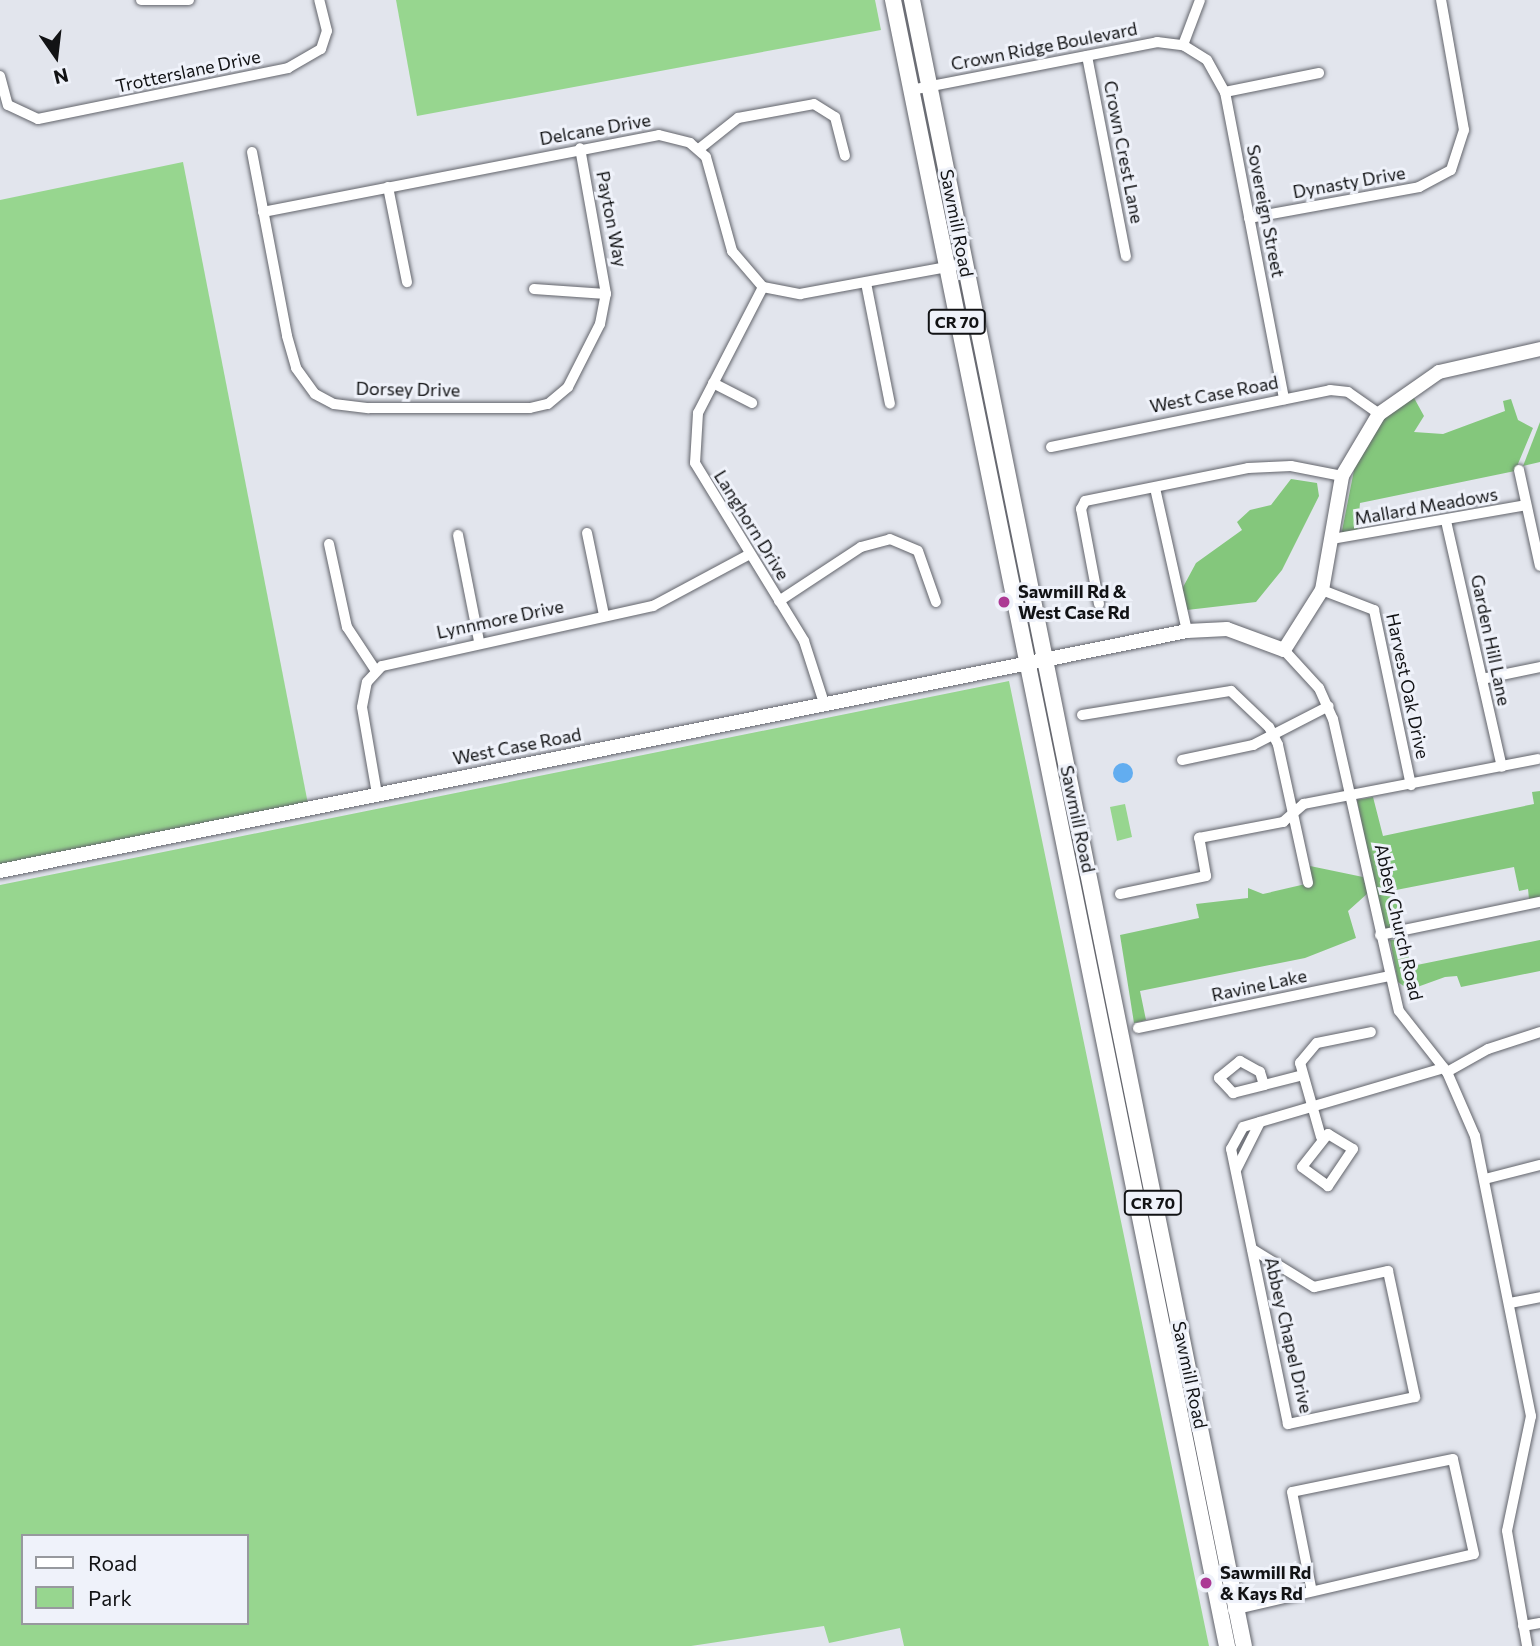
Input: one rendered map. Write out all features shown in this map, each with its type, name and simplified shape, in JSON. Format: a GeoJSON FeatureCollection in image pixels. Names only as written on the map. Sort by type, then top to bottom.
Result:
{"type":"FeatureCollection","features":[{"type":"Feature","properties":{"kind":"main road","name":"Sawmill Road"},"geometry":{"type":"LineString","coordinates":[[893,0],[1025,662],[1227,1646]]}},
{"type":"Feature","properties":{"kind":"main road","name":"Sawmill Road"},"geometry":{"type":"LineString","coordinates":[[912,0],[1042,659],[1244,1646]]}},
{"type":"Feature","properties":{"kind":"main road"},"geometry":{"type":"LineString","coordinates":[[1042,659],[1186,631],[1227,629],[1284,650],[1322,590],[1342,475],[1379,414],[1439,372],[1540,349]]}},
{"type":"Feature","properties":{"kind":"main road","name":"West Case Road"},"geometry":{"type":"LineString","coordinates":[[0,871],[1042,659]]}},
{"type":"Feature","properties":{"kind":"street"},"geometry":{"type":"LineString","coordinates":[[141,0],[189,0]]}},
{"type":"Feature","properties":{"kind":"street","name":"Trotterslane Drive"},"geometry":{"type":"LineString","coordinates":[[0,76],[8,105],[38,119],[288,68],[321,49],[327,31],[320,0]]}},
{"type":"Feature","properties":{"kind":"street"},"geometry":{"type":"LineString","coordinates":[[1183,46],[1200,0]]}},
{"type":"Feature","properties":{"kind":"street","name":"Dynasty Drive"},"geometry":{"type":"LineString","coordinates":[[1249,218],[1419,187],[1451,170],[1464,130],[1441,0]]}},
{"type":"Feature","properties":{"kind":"street","name":"Crown Ridge Boulevard"},"geometry":{"type":"LineString","coordinates":[[911,89],[1157,42],[1183,46]]}},
{"type":"Feature","properties":{"kind":"street","name":"Sovereign Street"},"geometry":{"type":"LineString","coordinates":[[1183,46],[1206,61],[1225,92],[1284,400]]}},
{"type":"Feature","properties":{"kind":"street","name":"Crown Crest Lane"},"geometry":{"type":"LineString","coordinates":[[1087,56],[1126,256]]}},
{"type":"Feature","properties":{"kind":"street"},"geometry":{"type":"LineString","coordinates":[[1225,92],[1319,73]]}},
{"type":"Feature","properties":{"kind":"street"},"geometry":{"type":"LineString","coordinates":[[845,156],[835,117],[814,104],[738,118],[699,149],[713,170],[737,262],[763,287],[800,295],[963,264]]}},
{"type":"Feature","properties":{"kind":"street","name":"Delcane Drive"},"geometry":{"type":"LineString","coordinates":[[263,212],[580,148],[659,135],[699,149]]}},
{"type":"Feature","properties":{"kind":"street","name":"Payton Way"},"geometry":{"type":"LineString","coordinates":[[574,374],[600,324],[606,294],[580,148]]}},
{"type":"Feature","properties":{"kind":"street","name":"Dorsey Drive"},"geometry":{"type":"LineString","coordinates":[[252,152],[296,368],[327,402],[530,408],[557,399],[574,374]]}},
{"type":"Feature","properties":{"kind":"street"},"geometry":{"type":"LineString","coordinates":[[388,187],[407,282]]}},
{"type":"Feature","properties":{"kind":"street"},"geometry":{"type":"LineString","coordinates":[[866,283],[890,404]]}},
{"type":"Feature","properties":{"kind":"street","name":"Langhorn Drive"},"geometry":{"type":"LineString","coordinates":[[763,287],[695,422],[695,463],[814,663],[824,703]]}},
{"type":"Feature","properties":{"kind":"street"},"geometry":{"type":"LineString","coordinates":[[534,289],[606,294]]}},
{"type":"Feature","properties":{"kind":"street"},"geometry":{"type":"LineString","coordinates":[[713,383],[752,403]]}},
{"type":"Feature","properties":{"kind":"street","name":"West Case Road"},"geometry":{"type":"LineString","coordinates":[[1051,447],[1340,390],[1379,414]]}},
{"type":"Feature","properties":{"kind":"street"},"geometry":{"type":"LineString","coordinates":[[1099,604],[1082,502],[1271,466],[1342,475]]}},
{"type":"Feature","properties":{"kind":"street"},"geometry":{"type":"LineString","coordinates":[[1519,470],[1540,566]]}},
{"type":"Feature","properties":{"kind":"street"},"geometry":{"type":"LineString","coordinates":[[1155,488],[1186,631]]}},
{"type":"Feature","properties":{"kind":"street","name":"Mallard Meadows"},"geometry":{"type":"LineString","coordinates":[[1332,539],[1526,505]]}},
{"type":"Feature","properties":{"kind":"street","name":"Garden Hill Lane"},"geometry":{"type":"LineString","coordinates":[[1446,520],[1502,766]]}},
{"type":"Feature","properties":{"kind":"street"},"geometry":{"type":"LineString","coordinates":[[587,533],[604,615]]}},
{"type":"Feature","properties":{"kind":"street"},"geometry":{"type":"LineString","coordinates":[[458,535],[479,641]]}},
{"type":"Feature","properties":{"kind":"street"},"geometry":{"type":"LineString","coordinates":[[779,601],[861,547],[890,539],[918,551],[936,602]]}},
{"type":"Feature","properties":{"kind":"street"},"geometry":{"type":"LineString","coordinates":[[329,544],[347,627],[376,671],[362,707],[377,794]]}},
{"type":"Feature","properties":{"kind":"street","name":"Lynnmore Drive"},"geometry":{"type":"LineString","coordinates":[[376,671],[398,659],[675,598],[748,555]]}},
{"type":"Feature","properties":{"kind":"street","name":"Harvest Oak Drive"},"geometry":{"type":"LineString","coordinates":[[1322,590],[1374,610],[1411,785]]}},
{"type":"Feature","properties":{"kind":"street","name":"Abbey Church Road"},"geometry":{"type":"LineString","coordinates":[[1284,650],[1329,706],[1351,795],[1388,976],[1404,1021],[1445,1070],[1468,1113],[1485,1179],[1536,1430],[1507,1518],[1527,1646]]}},
{"type":"Feature","properties":{"kind":"street"},"geometry":{"type":"LineString","coordinates":[[1482,679],[1540,667]]}},
{"type":"Feature","properties":{"kind":"street"},"geometry":{"type":"LineString","coordinates":[[1082,715],[1224,689],[1274,737],[1308,883]]}},
{"type":"Feature","properties":{"kind":"street"},"geometry":{"type":"LineString","coordinates":[[1182,760],[1274,737],[1329,706]]}},
{"type":"Feature","properties":{"kind":"street"},"geometry":{"type":"LineString","coordinates":[[1120,894],[1206,876],[1199,838],[1293,815],[1304,804],[1538,759]]}},
{"type":"Feature","properties":{"kind":"street"},"geometry":{"type":"LineString","coordinates":[[1380,935],[1540,902]]}},
{"type":"Feature","properties":{"kind":"street","name":"Ravine Lake"},"geometry":{"type":"LineString","coordinates":[[1138,1028],[1388,976]]}},
{"type":"Feature","properties":{"kind":"street"},"geometry":{"type":"LineString","coordinates":[[1321,1138],[1300,1063],[1317,1043],[1371,1032]]}},
{"type":"Feature","properties":{"kind":"street","name":"Abbey Chapel Drive"},"geometry":{"type":"LineString","coordinates":[[1252,1249],[1314,1287],[1388,1271],[1415,1397],[1288,1424],[1252,1249],[1236,1171],[1232,1141],[1243,1127],[1445,1070],[1488,1049],[1540,1032]]}},
{"type":"Feature","properties":{"kind":"street"},"geometry":{"type":"LineString","coordinates":[[1264,1085],[1303,1075]]}},
{"type":"Feature","properties":{"kind":"street"},"geometry":{"type":"LineString","coordinates":[[1328,1133],[1353,1149],[1328,1186],[1302,1167],[1321,1138],[1328,1133]]}},
{"type":"Feature","properties":{"kind":"street"},"geometry":{"type":"LineString","coordinates":[[1485,1179],[1540,1165]]}},
{"type":"Feature","properties":{"kind":"street"},"geometry":{"type":"LineString","coordinates":[[1510,1303],[1540,1297]]}},
{"type":"Feature","properties":{"kind":"street"},"geometry":{"type":"LineString","coordinates":[[1220,1613],[1311,1587],[1474,1554],[1453,1459],[1292,1492],[1311,1587]]}},
{"type":"Feature","properties":{"kind":"street"},"geometry":{"type":"LineString","coordinates":[[1523,1626],[1540,1623]]}},
{"type":"Feature","properties":{"kind":"green space"},"geometry":{"type":"Polygon","coordinates":[[[396,0],[875,0],[881,30],[417,116],[396,0]]]}},
{"type":"Feature","properties":{"kind":"green space"},"geometry":{"type":"Polygon","coordinates":[[[183,162],[308,804],[0,867],[0,200],[183,162]]]}},
{"type":"Feature","properties":{"kind":"green space"},"geometry":{"type":"Polygon","coordinates":[[[1413,396],[1424,416],[1414,432],[1443,434],[1505,411],[1503,401],[1511,399],[1518,420],[1533,428],[1515,471],[1360,503],[1357,534],[1341,536],[1356,460],[1389,410],[1413,396]]]}},
{"type":"Feature","properties":{"kind":"green space"},"geometry":{"type":"Polygon","coordinates":[[[1540,422],[1540,462],[1523,466],[1540,422]]]}},
{"type":"Feature","properties":{"kind":"green space"},"geometry":{"type":"Polygon","coordinates":[[[1291,479],[1317,483],[1319,496],[1282,570],[1256,602],[1187,610],[1182,589],[1196,563],[1242,530],[1237,522],[1250,510],[1271,505],[1291,479]]]}},
{"type":"Feature","properties":{"kind":"green space"},"geometry":{"type":"Polygon","coordinates":[[[1009,681],[1209,1646],[904,1646],[900,1628],[829,1643],[824,1626],[691,1646],[0,1646],[0,885],[1009,681]]]}},
{"type":"Feature","properties":{"kind":"green space"},"geometry":{"type":"Polygon","coordinates":[[[1540,791],[1540,897],[1529,899],[1528,889],[1519,891],[1514,867],[1396,890],[1402,927],[1384,930],[1357,800],[1373,797],[1383,836],[1534,804],[1532,792],[1540,791]]]}},
{"type":"Feature","properties":{"kind":"green space"},"geometry":{"type":"Polygon","coordinates":[[[1125,804],[1132,837],[1117,841],[1110,807],[1125,804]]]}},
{"type":"Feature","properties":{"kind":"green space"},"geometry":{"type":"Polygon","coordinates":[[[1310,866],[1363,877],[1368,893],[1348,911],[1356,938],[1305,958],[1140,991],[1146,1020],[1134,1023],[1120,935],[1199,918],[1196,904],[1248,898],[1248,888],[1263,894],[1310,883],[1310,866]]]}},
{"type":"Feature","properties":{"kind":"green space"},"geometry":{"type":"Polygon","coordinates":[[[1390,940],[1406,940],[1412,966],[1540,940],[1540,971],[1461,987],[1457,976],[1445,977],[1409,990],[1398,982],[1390,940]]]}},
{"type":"Feature","properties":{"kind":"water"},"geometry":{"type":"Polygon","coordinates":[[[1119,763],[1127,763],[1133,773],[1127,783],[1119,783],[1113,777],[1113,769],[1119,763]]]}},
{"type":"Feature","properties":{"kind":"place","name":"Sawmill Rd & West Case Rd"},"geometry":{"type":"Point","coordinates":[1004,602]}},
{"type":"Feature","properties":{"kind":"place","name":"Sawmill Rd & Kays Rd"},"geometry":{"type":"Point","coordinates":[1206,1583]}}]}
